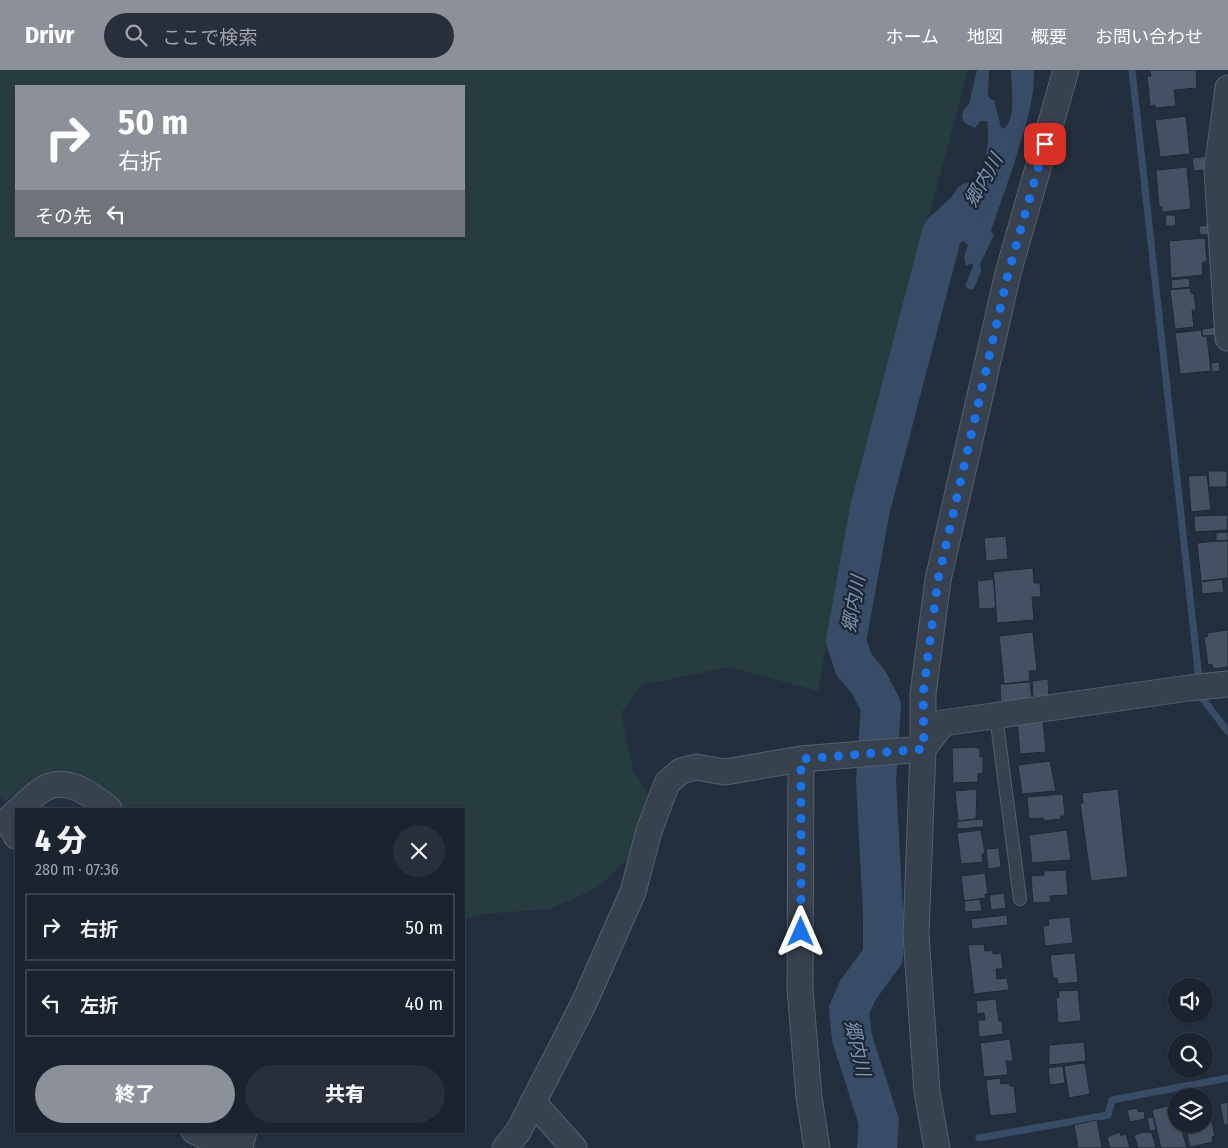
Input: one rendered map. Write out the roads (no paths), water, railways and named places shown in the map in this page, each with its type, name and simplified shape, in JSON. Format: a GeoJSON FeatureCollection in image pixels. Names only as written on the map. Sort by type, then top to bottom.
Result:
{"type":"FeatureCollection","features":[{"type":"Feature","properties":{"kind":"street"},"geometry":{"type":"LineString","coordinates":[[937,1148],[927,1092],[916,935],[924,749],[923,694],[938,580],[1008,274],[1066,70]]}},
{"type":"Feature","properties":{"kind":"street"},"geometry":{"type":"LineString","coordinates":[[1228,88],[1217,170],[1228,328]]}},
{"type":"Feature","properties":{"kind":"street"},"geometry":{"type":"LineString","coordinates":[[505,1148],[518,1132],[584,1003],[633,892],[649,831],[667,783],[681,771],[696,767],[726,772],[801,759],[924,749],[943,724],[1209,686]]}},
{"type":"Feature","properties":{"kind":"street"},"geometry":{"type":"LineString","coordinates":[[801,759],[800,989],[809,1096],[817,1148]]}},
{"type":"Feature","properties":{"kind":"street"},"geometry":{"type":"LineString","coordinates":[[21,808],[44,788],[58,784],[75,786],[108,808]]}},
{"type":"Feature","properties":{"kind":"street"},"geometry":{"type":"LineString","coordinates":[[15,813],[8,820],[15,834]]}},
{"type":"Feature","properties":{"kind":"street"},"geometry":{"type":"LineString","coordinates":[[533,1102],[574,1148]]}},
{"type":"Feature","properties":{"kind":"street"},"geometry":{"type":"LineString","coordinates":[[198,1133],[230,1148]]}},
{"type":"Feature","properties":{"kind":"street"},"geometry":{"type":"LineString","coordinates":[[240,1148],[244,1133]]}},
{"type":"Feature","properties":{"kind":"lane"},"geometry":{"type":"LineString","coordinates":[[996,716],[1020,899]]}},
{"type":"Feature","properties":{"kind":"water"},"geometry":{"type":"Polygon","coordinates":[[[977,70],[989,70],[988,96],[991,100],[994,100],[1001,127],[1004,129],[1011,117],[1012,110],[1011,70],[1033,70],[1034,83],[1026,124],[991,231],[994,235],[980,264],[981,272],[974,288],[971,290],[966,287],[966,284],[973,266],[972,263],[966,266],[964,257],[968,245],[956,235],[937,245],[942,220],[954,214],[964,204],[979,178],[984,163],[988,134],[987,121],[980,121],[975,128],[965,123],[962,117],[963,111],[969,104],[977,70]]]}},
{"type":"Feature","properties":{"kind":"waterway"},"geometry":{"type":"LineString","coordinates":[[1132,70],[1199,679],[1203,699],[1228,732]]}},
{"type":"Feature","properties":{"kind":"waterway","name":"郷内川"},"geometry":{"type":"LineString","coordinates":[[877,1148],[879,1122],[852,1038],[849,1010],[858,990],[883,956],[883,914],[876,781],[881,706],[868,681],[854,665],[846,641],[870,509],[942,233],[967,210],[972,202]]}},
{"type":"Feature","properties":{"kind":"waterway"},"geometry":{"type":"LineString","coordinates":[[979,1138],[1108,1115],[1112,1100],[1228,1078]]}}]}
